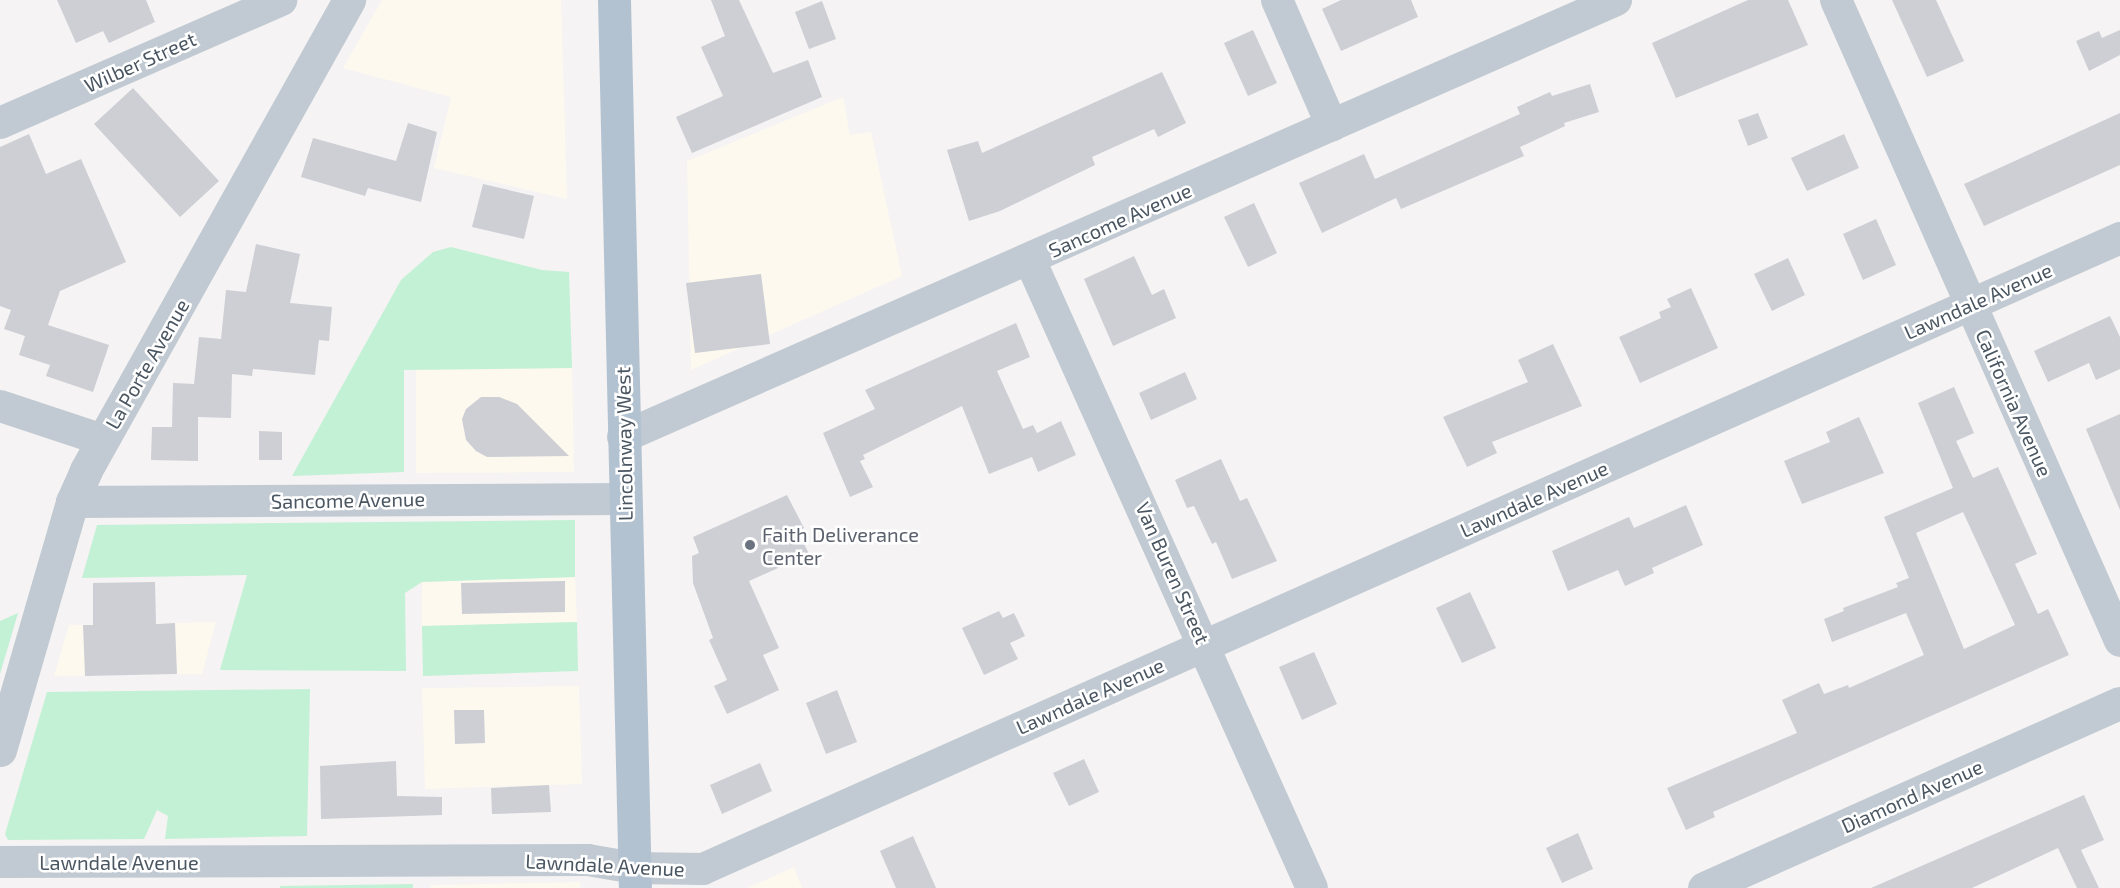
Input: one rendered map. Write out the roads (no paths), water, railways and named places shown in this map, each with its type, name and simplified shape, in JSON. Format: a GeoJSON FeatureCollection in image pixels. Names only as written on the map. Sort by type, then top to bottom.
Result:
{"type":"FeatureCollection","features":[{"type":"Feature","properties":{"kind":"main road","name":"Lincolnway West"},"geometry":{"type":"LineString","coordinates":[[614,0],[634,878]]}},
{"type":"Feature","properties":{"kind":"street","name":"Wilber Street"},"geometry":{"type":"LineString","coordinates":[[0,123],[280,0]]}},
{"type":"Feature","properties":{"kind":"street","name":"La Porte Avenue"},"geometry":{"type":"LineString","coordinates":[[0,750],[72,502],[103,440],[349,0]]}},
{"type":"Feature","properties":{"kind":"street"},"geometry":{"type":"LineString","coordinates":[[1277,0],[1332,126]]}},
{"type":"Feature","properties":{"kind":"street","name":"Sancome Avenue"},"geometry":{"type":"LineString","coordinates":[[623,437],[1030,260],[1616,0]]}},
{"type":"Feature","properties":{"kind":"street","name":"California Avenue"},"geometry":{"type":"LineString","coordinates":[[1836,0],[2120,641]]}},
{"type":"Feature","properties":{"kind":"street","name":"Lawndale Avenue"},"geometry":{"type":"LineString","coordinates":[[0,862],[588,860],[634,878],[703,869],[2120,238]]}},
{"type":"Feature","properties":{"kind":"street","name":"Van Buren Street"},"geometry":{"type":"LineString","coordinates":[[1030,260],[1205,645],[1312,888]]}},
{"type":"Feature","properties":{"kind":"street"},"geometry":{"type":"LineString","coordinates":[[0,406],[103,440]]}},
{"type":"Feature","properties":{"kind":"street","name":"Sancome Avenue"},"geometry":{"type":"LineString","coordinates":[[72,502],[625,499]]}},
{"type":"Feature","properties":{"kind":"street","name":"Diamond Avenue"},"geometry":{"type":"LineString","coordinates":[[1704,888],[2120,703]]}},
{"type":"Feature","properties":{"kind":"place","name":"Faith Deliverance Center"},"geometry":{"type":"Point","coordinates":[750,545]}}]}
